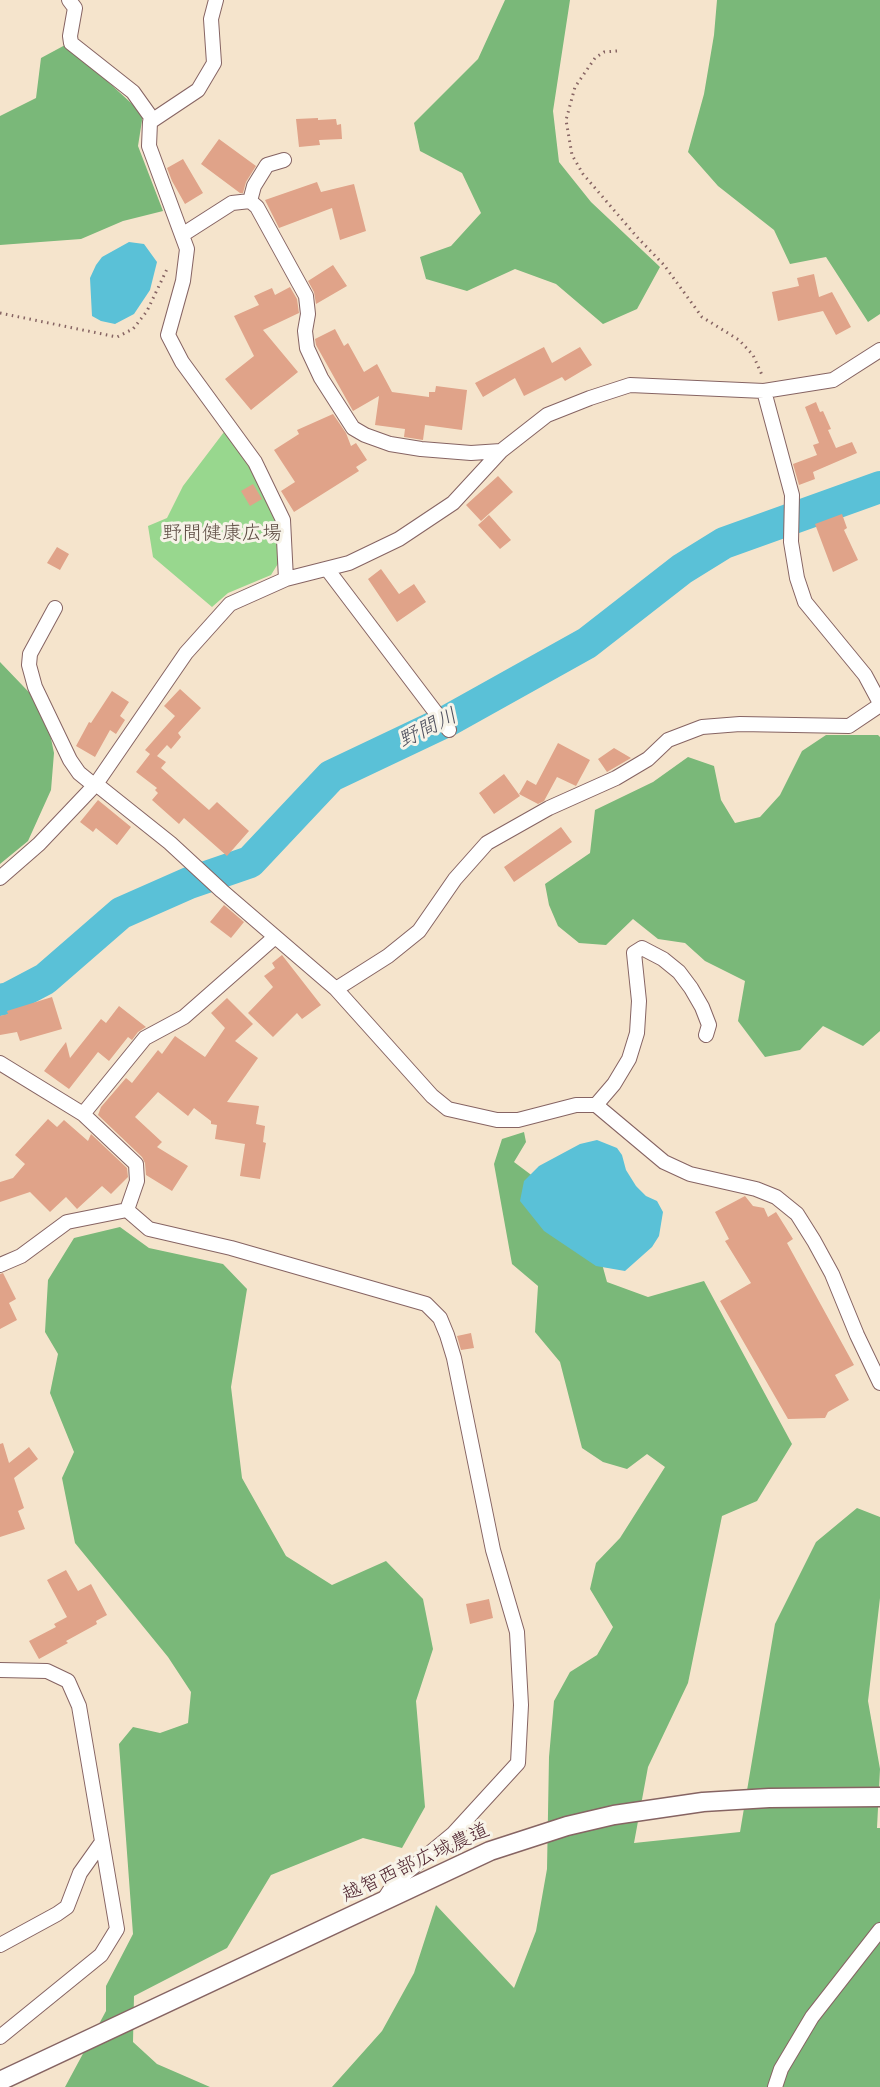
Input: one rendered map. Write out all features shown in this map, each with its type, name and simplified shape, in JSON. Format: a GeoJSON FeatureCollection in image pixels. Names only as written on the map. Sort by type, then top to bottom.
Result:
{"type":"FeatureCollection","features":[{"type":"Feature","properties":{"kind":"street"},"geometry":{"type":"LineString","coordinates":[[69,0],[75,8],[71,43],[133,92],[153,120]]}},
{"type":"Feature","properties":{"kind":"street"},"geometry":{"type":"LineString","coordinates":[[216,0],[211,19],[214,63],[198,90],[150,123],[149,146],[187,249],[183,281],[168,335],[182,362],[255,462],[283,520],[286,579]]}},
{"type":"Feature","properties":{"kind":"street"},"geometry":{"type":"LineString","coordinates":[[250,201],[254,186],[267,165],[284,160]]}},
{"type":"Feature","properties":{"kind":"street"},"geometry":{"type":"LineString","coordinates":[[184,240],[232,203],[250,201],[257,207],[306,296],[307,348],[321,378],[353,428],[390,444],[421,449],[471,453],[501,451]]}},
{"type":"Feature","properties":{"kind":"street"},"geometry":{"type":"LineString","coordinates":[[0,878],[39,844],[96,785],[186,653],[230,604],[286,579],[349,563],[399,539],[453,503],[501,451],[547,416],[630,385],[764,391],[833,380],[880,350]]}},
{"type":"Feature","properties":{"kind":"street"},"geometry":{"type":"LineString","coordinates":[[336,989],[388,956],[418,931],[455,879],[488,843],[549,808],[616,778],[648,759],[668,740],[702,727],[740,724],[849,726],[880,704],[865,675],[805,602],[797,578],[791,542],[792,495],[764,391]]}},
{"type":"Feature","properties":{"kind":"street"},"geometry":{"type":"LineString","coordinates":[[327,569],[449,730]]}},
{"type":"Feature","properties":{"kind":"street"},"geometry":{"type":"LineString","coordinates":[[55,608],[30,654],[29,665],[35,687],[70,760],[79,773],[170,843],[336,989],[432,1096],[448,1109],[497,1120],[518,1120],[576,1105],[596,1105],[664,1162],[690,1174],[756,1189],[776,1197],[797,1214],[832,1274],[880,1383]]}},
{"type":"Feature","properties":{"kind":"street"},"geometry":{"type":"LineString","coordinates":[[82,1114],[145,1038],[183,1017],[275,937]]}},
{"type":"Feature","properties":{"kind":"street"},"geometry":{"type":"LineString","coordinates":[[596,1105],[614,1084],[629,1059],[637,1033],[639,1001],[634,953],[642,948],[663,959],[679,972],[702,1007],[709,1025],[706,1035]]}},
{"type":"Feature","properties":{"kind":"street"},"geometry":{"type":"LineString","coordinates":[[0,1063],[82,1114],[136,1164],[137,1181],[127,1210]]}},
{"type":"Feature","properties":{"kind":"street"},"geometry":{"type":"LineString","coordinates":[[0,1265],[21,1256],[67,1222],[127,1210]]}},
{"type":"Feature","properties":{"kind":"street"},"geometry":{"type":"LineString","coordinates":[[127,1210],[149,1229],[231,1248],[426,1304],[440,1318],[447,1335],[454,1358],[493,1550],[517,1632],[521,1705],[518,1763],[453,1834],[395,1882],[382,1902]]}},
{"type":"Feature","properties":{"kind":"street"},"geometry":{"type":"LineString","coordinates":[[0,1670],[47,1671],[68,1681],[79,1706],[117,1929],[101,1955],[0,2037]]}},
{"type":"Feature","properties":{"kind":"street","name":"越智西部広域農道"},"geometry":{"type":"LineString","coordinates":[[0,2081],[490,1851],[567,1826],[614,1815],[703,1802],[769,1798],[880,1797]]}},
{"type":"Feature","properties":{"kind":"street"},"geometry":{"type":"LineString","coordinates":[[0,1945],[20,1936],[67,1907],[80,1873],[102,1842]]}},
{"type":"Feature","properties":{"kind":"street"},"geometry":{"type":"LineString","coordinates":[[775,2087],[781,2069],[812,2017],[880,1930]]}},
{"type":"Feature","properties":{"kind":"path"},"geometry":{"type":"LineString","coordinates":[[617,51],[604,52],[595,58],[576,87],[566,120],[572,154],[583,174],[636,237],[664,265],[702,317],[739,340],[753,355],[763,377],[764,391]]}},
{"type":"Feature","properties":{"kind":"path"},"geometry":{"type":"LineString","coordinates":[[0,313],[117,337],[133,330],[147,311],[184,240]]}},
{"type":"Feature","properties":{"kind":"green space"},"geometry":{"type":"Polygon","coordinates":[[[505,0],[570,0],[553,111],[559,162],[591,202],[660,267],[637,309],[603,324],[556,284],[515,269],[467,291],[426,279],[420,257],[451,246],[481,213],[462,173],[420,151],[414,123],[478,59],[505,0]]]}},
{"type":"Feature","properties":{"kind":"green space"},"geometry":{"type":"Polygon","coordinates":[[[717,0],[880,0],[880,314],[868,322],[826,257],[790,264],[774,230],[718,186],[688,152],[704,94],[714,35],[717,0]]]}},
{"type":"Feature","properties":{"kind":"green space"},"geometry":{"type":"Polygon","coordinates":[[[67,44],[143,114],[138,146],[163,211],[123,221],[81,239],[0,245],[0,116],[36,98],[41,58],[67,44]]]}},
{"type":"Feature","properties":{"kind":"green space","name":"野間健康広場"},"geometry":{"type":"Polygon","coordinates":[[[224,432],[241,450],[279,520],[279,562],[271,575],[228,593],[212,607],[153,557],[148,526],[167,518],[183,486],[224,432]]]}},
{"type":"Feature","properties":{"kind":"green space"},"geometry":{"type":"Polygon","coordinates":[[[0,662],[45,709],[54,753],[51,790],[28,841],[0,864],[0,662]]]}},
{"type":"Feature","properties":{"kind":"green space"},"geometry":{"type":"Polygon","coordinates":[[[826,735],[878,735],[880,737],[880,1031],[863,1046],[823,1026],[800,1050],[765,1057],[738,1021],[745,981],[705,961],[685,943],[658,939],[633,919],[606,945],[579,943],[558,926],[549,905],[545,884],[590,853],[595,810],[653,782],[688,757],[714,766],[721,800],[735,823],[760,817],[780,795],[802,751],[826,735]]]}},
{"type":"Feature","properties":{"kind":"green space"},"geometry":{"type":"Polygon","coordinates":[[[524,1132],[526,1142],[514,1162],[546,1186],[596,1242],[607,1282],[648,1297],[704,1281],[792,1444],[757,1501],[722,1516],[688,1683],[648,1767],[634,1843],[740,1832],[775,1624],[816,1542],[857,1508],[880,1517],[880,1598],[868,1701],[880,1769],[877,1828],[880,1828],[880,2087],[332,2087],[382,2031],[414,1973],[436,1905],[514,1988],[536,1931],[547,1869],[549,1757],[554,1701],[570,1672],[597,1655],[613,1627],[590,1589],[596,1563],[620,1538],[665,1467],[647,1454],[627,1469],[603,1462],[582,1448],[560,1362],[535,1332],[538,1286],[512,1264],[494,1164],[502,1139],[524,1132]]]}},
{"type":"Feature","properties":{"kind":"green space"},"geometry":{"type":"Polygon","coordinates":[[[120,1227],[149,1248],[223,1264],[247,1289],[231,1387],[242,1478],[286,1556],[332,1585],[386,1561],[423,1599],[433,1649],[416,1701],[425,1807],[402,1848],[363,1838],[271,1875],[227,1948],[134,1996],[133,2042],[157,2064],[210,2087],[65,2087],[106,2011],[106,1986],[133,1934],[119,1744],[133,1727],[160,1733],[188,1723],[191,1692],[168,1657],[75,1543],[62,1478],[74,1452],[50,1393],[58,1354],[45,1332],[48,1280],[74,1238],[120,1227]]]}},
{"type":"Feature","properties":{"kind":"water"},"geometry":{"type":"Polygon","coordinates":[[[129,242],[144,244],[157,262],[150,290],[134,314],[115,324],[101,321],[92,316],[90,278],[102,257],[129,242]]]}},
{"type":"Feature","properties":{"kind":"water"},"geometry":{"type":"Polygon","coordinates":[[[597,1140],[617,1148],[636,1186],[646,1196],[657,1201],[663,1212],[659,1236],[652,1247],[625,1271],[596,1266],[544,1231],[520,1201],[524,1181],[539,1166],[580,1144],[597,1140]]]}},
{"type":"Feature","properties":{"kind":"building"},"geometry":{"type":"Polygon","coordinates":[[[318,118],[318,120],[336,119],[337,125],[341,124],[342,139],[319,140],[320,145],[299,147],[296,119],[318,118]]]}},
{"type":"Feature","properties":{"kind":"building"},"geometry":{"type":"Polygon","coordinates":[[[219,139],[256,166],[246,182],[243,193],[201,164],[219,139]]]}},
{"type":"Feature","properties":{"kind":"building"},"geometry":{"type":"Polygon","coordinates":[[[183,159],[203,193],[185,204],[167,168],[183,159]]]}},
{"type":"Feature","properties":{"kind":"building"},"geometry":{"type":"Polygon","coordinates":[[[317,182],[321,192],[354,184],[366,231],[340,240],[332,208],[279,228],[265,200],[317,182]]]}},
{"type":"Feature","properties":{"kind":"building"},"geometry":{"type":"Polygon","coordinates":[[[333,265],[347,286],[316,304],[314,292],[308,281],[333,265]]]}},
{"type":"Feature","properties":{"kind":"building"},"geometry":{"type":"Polygon","coordinates":[[[814,274],[819,297],[832,292],[851,327],[836,335],[823,311],[778,321],[772,292],[799,286],[797,278],[814,274]]]}},
{"type":"Feature","properties":{"kind":"building"},"geometry":{"type":"Polygon","coordinates":[[[290,287],[297,299],[299,313],[263,330],[298,372],[251,410],[225,379],[254,356],[234,316],[259,305],[254,296],[272,288],[275,295],[290,287]]]}},
{"type":"Feature","properties":{"kind":"building"},"geometry":{"type":"Polygon","coordinates":[[[335,329],[344,346],[348,343],[364,372],[377,364],[392,392],[429,397],[429,392],[435,392],[436,386],[467,390],[462,430],[425,425],[423,440],[404,437],[405,429],[375,425],[379,396],[353,411],[316,345],[315,339],[335,329]]]}},
{"type":"Feature","properties":{"kind":"building"},"geometry":{"type":"Polygon","coordinates":[[[544,347],[552,363],[580,347],[592,365],[565,381],[562,377],[524,396],[515,378],[483,397],[475,383],[544,347]]]}},
{"type":"Feature","properties":{"kind":"building"},"geometry":{"type":"Polygon","coordinates":[[[816,402],[831,429],[828,430],[836,448],[852,442],[857,453],[813,472],[815,479],[799,485],[793,464],[817,455],[813,445],[819,443],[805,407],[816,402]]]}},
{"type":"Feature","properties":{"kind":"building"},"geometry":{"type":"Polygon","coordinates":[[[333,414],[346,433],[351,446],[356,443],[367,460],[356,467],[359,471],[294,512],[281,491],[295,482],[274,450],[299,434],[297,430],[333,414]]]}},
{"type":"Feature","properties":{"kind":"building"},"geometry":{"type":"Polygon","coordinates":[[[498,476],[513,492],[481,521],[466,505],[498,476]]]}},
{"type":"Feature","properties":{"kind":"building"},"geometry":{"type":"Polygon","coordinates":[[[253,484],[262,499],[250,506],[241,491],[253,484]]]}},
{"type":"Feature","properties":{"kind":"building"},"geometry":{"type":"Polygon","coordinates":[[[842,514],[847,528],[844,530],[858,560],[833,572],[815,524],[842,514]]]}},
{"type":"Feature","properties":{"kind":"building"},"geometry":{"type":"Polygon","coordinates":[[[489,515],[511,540],[500,549],[478,525],[489,515]]]}},
{"type":"Feature","properties":{"kind":"building"},"geometry":{"type":"Polygon","coordinates":[[[57,547],[69,554],[60,570],[47,563],[57,547]]]}},
{"type":"Feature","properties":{"kind":"building"},"geometry":{"type":"Polygon","coordinates":[[[381,569],[399,594],[414,584],[426,602],[397,622],[368,579],[381,569]]]}},
{"type":"Feature","properties":{"kind":"building"},"geometry":{"type":"Polygon","coordinates":[[[180,689],[201,708],[178,733],[181,737],[171,749],[167,745],[157,756],[166,762],[161,768],[209,810],[217,802],[249,831],[227,856],[184,818],[179,824],[152,800],[158,793],[155,790],[157,788],[136,772],[150,754],[145,750],[175,716],[164,706],[180,689]]]}},
{"type":"Feature","properties":{"kind":"building"},"geometry":{"type":"Polygon","coordinates":[[[112,691],[129,702],[120,716],[125,720],[116,734],[110,730],[95,757],[76,746],[89,722],[91,723],[112,691]]]}},
{"type":"Feature","properties":{"kind":"building"},"geometry":{"type":"Polygon","coordinates":[[[558,743],[590,760],[576,786],[557,777],[544,801],[538,804],[519,794],[527,780],[536,785],[558,743]]]}},
{"type":"Feature","properties":{"kind":"building"},"geometry":{"type":"Polygon","coordinates":[[[614,748],[631,758],[607,772],[598,759],[614,748]]]}},
{"type":"Feature","properties":{"kind":"building"},"geometry":{"type":"Polygon","coordinates":[[[504,774],[520,796],[494,814],[479,793],[504,774]]]}},
{"type":"Feature","properties":{"kind":"building"},"geometry":{"type":"Polygon","coordinates":[[[98,800],[131,827],[117,845],[96,828],[93,832],[80,822],[98,800]]]}},
{"type":"Feature","properties":{"kind":"building"},"geometry":{"type":"Polygon","coordinates":[[[561,827],[572,842],[514,882],[504,867],[561,827]]]}},
{"type":"Feature","properties":{"kind":"building"},"geometry":{"type":"Polygon","coordinates":[[[224,905],[244,922],[231,938],[210,922],[224,905]]]}},
{"type":"Feature","properties":{"kind":"building"},"geometry":{"type":"Polygon","coordinates":[[[282,955],[321,1005],[302,1019],[297,1013],[273,1037],[248,1013],[273,987],[264,976],[275,968],[272,963],[282,955]]]}},
{"type":"Feature","properties":{"kind":"building"},"geometry":{"type":"Polygon","coordinates":[[[52,997],[62,1029],[20,1041],[17,1032],[0,1035],[0,1016],[8,1014],[7,1011],[52,997]]]}},
{"type":"Feature","properties":{"kind":"building"},"geometry":{"type":"Polygon","coordinates":[[[227,998],[253,1024],[235,1041],[258,1058],[227,1102],[259,1106],[256,1124],[265,1126],[263,1142],[266,1143],[260,1179],[240,1176],[245,1144],[215,1139],[217,1125],[211,1124],[211,1121],[194,1108],[188,1116],[158,1092],[135,1117],[162,1142],[157,1147],[188,1166],[172,1191],[146,1175],[142,1157],[98,1115],[101,1107],[126,1078],[132,1083],[158,1050],[162,1054],[175,1036],[205,1057],[225,1028],[211,1013],[227,998]]]}},
{"type":"Feature","properties":{"kind":"building"},"geometry":{"type":"Polygon","coordinates":[[[119,1006],[146,1027],[132,1040],[128,1037],[109,1061],[98,1052],[69,1089],[44,1071],[66,1042],[70,1058],[101,1019],[106,1023],[119,1006]]]}},
{"type":"Feature","properties":{"kind":"building"},"geometry":{"type":"Polygon","coordinates":[[[48,1119],[57,1127],[64,1120],[88,1141],[91,1134],[127,1168],[128,1177],[111,1194],[102,1186],[77,1209],[66,1197],[50,1212],[30,1192],[0,1202],[0,1182],[13,1178],[25,1164],[15,1155],[48,1119]]]}},
{"type":"Feature","properties":{"kind":"building"},"geometry":{"type":"Polygon","coordinates":[[[745,1196],[753,1206],[764,1208],[768,1217],[776,1212],[793,1239],[787,1243],[854,1365],[835,1375],[849,1400],[828,1412],[825,1418],[788,1419],[720,1301],[751,1283],[725,1241],[729,1239],[715,1212],[745,1196]]]}},
{"type":"Feature","properties":{"kind":"building"},"geometry":{"type":"Polygon","coordinates":[[[3,1273],[16,1299],[9,1303],[17,1320],[0,1329],[0,1274],[3,1273]]]}},
{"type":"Feature","properties":{"kind":"building"},"geometry":{"type":"Polygon","coordinates":[[[471,1333],[474,1348],[461,1350],[457,1336],[471,1333]]]}},
{"type":"Feature","properties":{"kind":"building"},"geometry":{"type":"Polygon","coordinates":[[[3,1443],[9,1463],[29,1447],[38,1459],[14,1478],[24,1508],[18,1511],[25,1529],[0,1537],[0,1444],[3,1443]]]}},
{"type":"Feature","properties":{"kind":"building"},"geometry":{"type":"Polygon","coordinates":[[[66,1570],[78,1591],[91,1584],[107,1615],[96,1621],[97,1624],[66,1641],[68,1643],[39,1659],[29,1641],[56,1627],[54,1624],[67,1617],[47,1580],[66,1570]]]}},
{"type":"Feature","properties":{"kind":"building"},"geometry":{"type":"Polygon","coordinates":[[[489,1599],[493,1618],[470,1624],[466,1604],[489,1599]]]}},
{"type":"Feature","properties":{"kind":"waterway","name":"野間川"},"geometry":{"type":"LineString","coordinates":[[0,1000],[9,998],[45,979],[121,913],[189,883],[250,862],[331,776],[449,720],[587,643],[682,569],[724,543],[880,487]]}}]}
